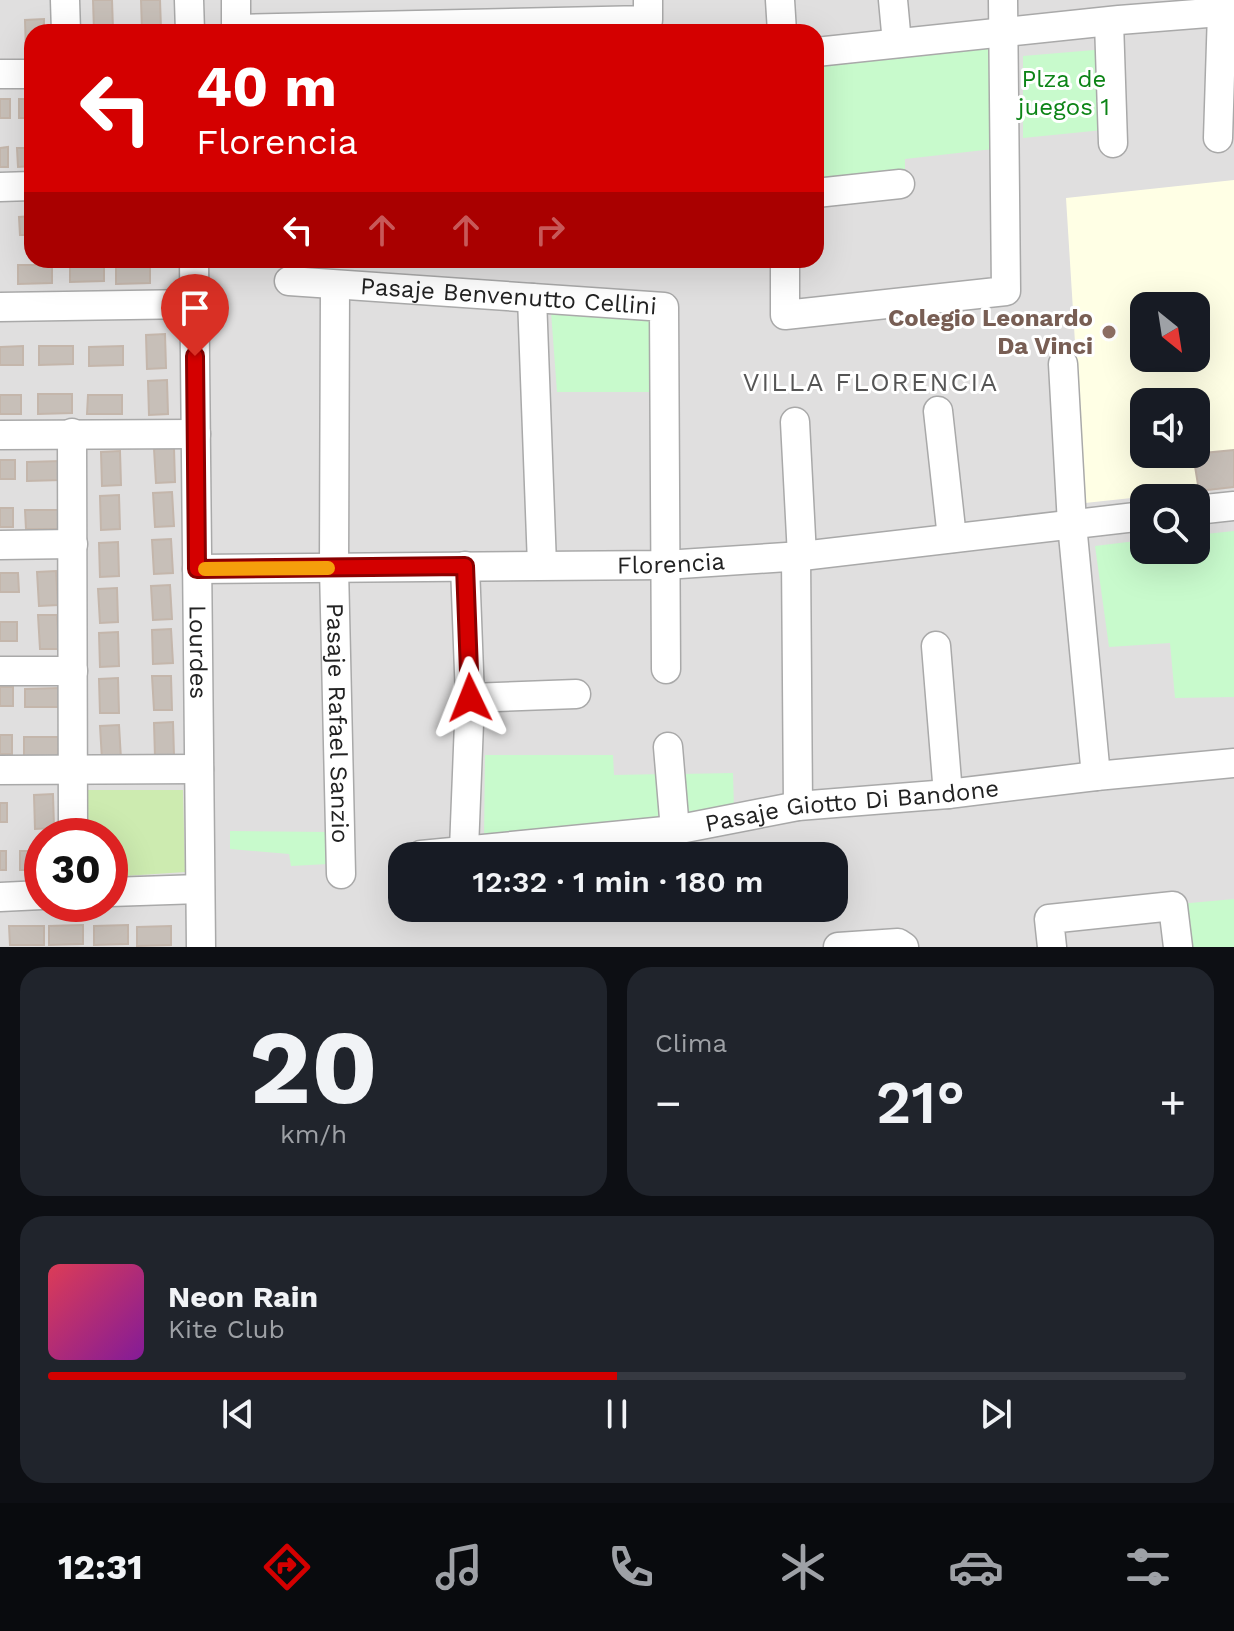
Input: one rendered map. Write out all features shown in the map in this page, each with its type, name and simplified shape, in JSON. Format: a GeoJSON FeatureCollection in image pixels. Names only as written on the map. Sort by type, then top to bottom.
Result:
{"type":"FeatureCollection","features":[{"type":"Feature","properties":{"kind":"street"},"geometry":{"type":"LineString","coordinates":[[65,0],[66,24]]}},
{"type":"Feature","properties":{"kind":"street"},"geometry":{"type":"LineString","coordinates":[[189,0],[190,24]]}},
{"type":"Feature","properties":{"kind":"street"},"geometry":{"type":"LineString","coordinates":[[236,0],[236,24]]}},
{"type":"Feature","properties":{"kind":"street"},"geometry":{"type":"LineString","coordinates":[[780,0],[782,24]]}},
{"type":"Feature","properties":{"kind":"street"},"geometry":{"type":"LineString","coordinates":[[893,0],[897,43]]}},
{"type":"Feature","properties":{"kind":"street"},"geometry":{"type":"LineString","coordinates":[[785,268],[785,315],[1006,291],[1006,31],[1003,0]]}},
{"type":"Feature","properties":{"kind":"street"},"geometry":{"type":"LineString","coordinates":[[824,51],[1006,31],[1115,14],[1229,8],[1218,138]]}},
{"type":"Feature","properties":{"kind":"street"},"geometry":{"type":"LineString","coordinates":[[578,24],[648,10]]}},
{"type":"Feature","properties":{"kind":"street"},"geometry":{"type":"LineString","coordinates":[[1113,143],[1115,14]]}},
{"type":"Feature","properties":{"kind":"street"},"geometry":{"type":"LineString","coordinates":[[0,74],[24,74]]}},
{"type":"Feature","properties":{"kind":"street"},"geometry":{"type":"LineString","coordinates":[[824,192],[900,184]]}},
{"type":"Feature","properties":{"kind":"street"},"geometry":{"type":"LineString","coordinates":[[0,187],[24,186]]}},
{"type":"Feature","properties":{"kind":"street","name":"Lourdes"},"geometry":{"type":"LineString","coordinates":[[194,268],[201,947]]}},
{"type":"Feature","properties":{"kind":"street","name":"Pasaje Benvenutto Cellini"},"geometry":{"type":"LineString","coordinates":[[289,281],[664,307],[665,565]]}},
{"type":"Feature","properties":{"kind":"street","name":"Pasaje Rafael Sanzio"},"geometry":{"type":"LineString","coordinates":[[335,285],[334,568],[341,874]]}},
{"type":"Feature","properties":{"kind":"street"},"geometry":{"type":"LineString","coordinates":[[532,298],[542,565]]}},
{"type":"Feature","properties":{"kind":"street"},"geometry":{"type":"LineString","coordinates":[[0,307],[194,304]]}},
{"type":"Feature","properties":{"kind":"street"},"geometry":{"type":"LineString","coordinates":[[1063,364],[1072,524],[1096,776]]}},
{"type":"Feature","properties":{"kind":"street"},"geometry":{"type":"LineString","coordinates":[[938,411],[952,538]]}},
{"type":"Feature","properties":{"kind":"street"},"geometry":{"type":"LineString","coordinates":[[795,422],[799,556],[798,806]]}},
{"type":"Feature","properties":{"kind":"street"},"geometry":{"type":"LineString","coordinates":[[72,433],[73,818]]}},
{"type":"Feature","properties":{"kind":"street"},"geometry":{"type":"LineString","coordinates":[[0,435],[196,434]]}},
{"type":"Feature","properties":{"kind":"street"},"geometry":{"type":"LineString","coordinates":[[1210,509],[1234,506]]}},
{"type":"Feature","properties":{"kind":"street","name":"Florencia"},"geometry":{"type":"LineString","coordinates":[[197,569],[665,565],[799,556],[1130,518]]}},
{"type":"Feature","properties":{"kind":"street"},"geometry":{"type":"LineString","coordinates":[[0,545],[73,544]]}},
{"type":"Feature","properties":{"kind":"street"},"geometry":{"type":"LineString","coordinates":[[665,565],[666,669]]}},
{"type":"Feature","properties":{"kind":"street"},"geometry":{"type":"LineString","coordinates":[[464,842],[470,698],[465,566]]}},
{"type":"Feature","properties":{"kind":"street"},"geometry":{"type":"LineString","coordinates":[[936,646],[948,794]]}},
{"type":"Feature","properties":{"kind":"street"},"geometry":{"type":"LineString","coordinates":[[0,671],[73,671]]}},
{"type":"Feature","properties":{"kind":"street"},"geometry":{"type":"LineString","coordinates":[[470,698],[576,694]]}},
{"type":"Feature","properties":{"kind":"street"},"geometry":{"type":"LineString","coordinates":[[668,747],[675,830]]}},
{"type":"Feature","properties":{"kind":"street","name":"Pasaje Giotto Di Bandone"},"geometry":{"type":"LineString","coordinates":[[542,842],[675,830],[798,806],[948,794],[1234,763]]}},
{"type":"Feature","properties":{"kind":"street"},"geometry":{"type":"LineString","coordinates":[[0,770],[199,769]]}},
{"type":"Feature","properties":{"kind":"street"},"geometry":{"type":"LineString","coordinates":[[128,891],[200,889]]}},
{"type":"Feature","properties":{"kind":"street"},"geometry":{"type":"LineString","coordinates":[[0,897],[24,896]]}},
{"type":"Feature","properties":{"kind":"street"},"geometry":{"type":"LineString","coordinates":[[1052,947],[1049,919],[1173,906],[1178,947]]}},
{"type":"Feature","properties":{"kind":"street"},"geometry":{"type":"LineString","coordinates":[[838,947],[898,943],[904,947]]}},
{"type":"Feature","properties":{"kind":"shaded area"},"geometry":{"type":"Polygon","coordinates":[[[0,0],[1234,0],[1234,947],[0,947],[0,0]]]}},
{"type":"Feature","properties":{"kind":"shaded area","name":"Colegio Leonardo Da Vinci"},"geometry":{"type":"Polygon","coordinates":[[[1234,180],[1234,487],[1210,490],[1210,484],[1130,484],[1130,498],[1085,503],[1066,198],[1234,180]]]}},
{"type":"Feature","properties":{"kind":"green space"},"geometry":{"type":"Polygon","coordinates":[[[998,44],[1002,148],[905,159],[905,178],[824,187],[824,64],[998,44]]]}},
{"type":"Feature","properties":{"kind":"green space","name":"Plza de juegos 1"},"geometry":{"type":"Polygon","coordinates":[[[1106,49],[1103,130],[1023,138],[1023,56],[1106,49]]]}},
{"type":"Feature","properties":{"kind":"green space"},"geometry":{"type":"Polygon","coordinates":[[[551,312],[657,318],[653,392],[557,392],[551,312]]]}},
{"type":"Feature","properties":{"kind":"green space"},"geometry":{"type":"Polygon","coordinates":[[[1234,531],[1234,697],[1175,698],[1170,643],[1109,647],[1095,546],[1130,542],[1130,564],[1210,564],[1210,534],[1234,531]]]}},
{"type":"Feature","properties":{"kind":"green space"},"geometry":{"type":"Polygon","coordinates":[[[485,755],[613,755],[614,775],[665,774],[665,822],[484,842],[485,755]]]}},
{"type":"Feature","properties":{"kind":"green space"},"geometry":{"type":"Polygon","coordinates":[[[733,773],[734,810],[680,818],[680,774],[733,773]]]}},
{"type":"Feature","properties":{"kind":"green space"},"geometry":{"type":"Polygon","coordinates":[[[87,790],[183,790],[185,872],[128,876],[128,818],[86,818],[87,790]]]}},
{"type":"Feature","properties":{"kind":"green space"},"geometry":{"type":"Polygon","coordinates":[[[230,831],[327,832],[328,864],[291,866],[289,854],[230,849],[230,831]]]}},
{"type":"Feature","properties":{"kind":"green space"},"geometry":{"type":"Polygon","coordinates":[[[1234,899],[1234,947],[1184,947],[1179,904],[1234,899]]]}},
{"type":"Feature","properties":{"kind":"building"},"geometry":{"type":"Polygon","coordinates":[[[93,0],[112,0],[113,24],[94,24],[93,0]]]}},
{"type":"Feature","properties":{"kind":"building"},"geometry":{"type":"Polygon","coordinates":[[[141,0],[160,0],[161,24],[142,24],[141,0]]]}},
{"type":"Feature","properties":{"kind":"building"},"geometry":{"type":"Polygon","coordinates":[[[44,19],[44,24],[25,24],[25,20],[44,19]]]}},
{"type":"Feature","properties":{"kind":"building"},"geometry":{"type":"Polygon","coordinates":[[[0,99],[10,99],[10,118],[0,118],[0,99]]]}},
{"type":"Feature","properties":{"kind":"building"},"geometry":{"type":"Polygon","coordinates":[[[19,99],[24,99],[24,118],[19,118],[19,99]]]}},
{"type":"Feature","properties":{"kind":"building"},"geometry":{"type":"Polygon","coordinates":[[[8,147],[8,167],[0,167],[0,148],[8,147]]]}},
{"type":"Feature","properties":{"kind":"building"},"geometry":{"type":"Polygon","coordinates":[[[17,148],[24,148],[24,167],[18,167],[17,148]]]}},
{"type":"Feature","properties":{"kind":"building"},"geometry":{"type":"Polygon","coordinates":[[[19,217],[24,217],[24,235],[20,235],[19,217]]]}},
{"type":"Feature","properties":{"kind":"building"},"geometry":{"type":"Polygon","coordinates":[[[18,265],[24,265],[24,268],[52,268],[52,283],[18,284],[18,265]]]}},
{"type":"Feature","properties":{"kind":"building"},"geometry":{"type":"Polygon","coordinates":[[[70,268],[104,268],[104,281],[70,282],[70,268]]]}},
{"type":"Feature","properties":{"kind":"building"},"geometry":{"type":"Polygon","coordinates":[[[116,268],[150,268],[150,283],[116,284],[116,268]]]}},
{"type":"Feature","properties":{"kind":"building"},"geometry":{"type":"Polygon","coordinates":[[[165,334],[166,368],[147,369],[146,335],[165,334]]]}},
{"type":"Feature","properties":{"kind":"building"},"geometry":{"type":"Polygon","coordinates":[[[23,346],[23,365],[0,365],[0,347],[23,346]]]}},
{"type":"Feature","properties":{"kind":"building"},"geometry":{"type":"Polygon","coordinates":[[[39,346],[73,346],[73,364],[39,365],[39,346]]]}},
{"type":"Feature","properties":{"kind":"building"},"geometry":{"type":"Polygon","coordinates":[[[123,346],[123,365],[89,366],[89,347],[123,346]]]}},
{"type":"Feature","properties":{"kind":"building"},"geometry":{"type":"Polygon","coordinates":[[[167,380],[168,414],[149,415],[148,381],[167,380]]]}},
{"type":"Feature","properties":{"kind":"building"},"geometry":{"type":"Polygon","coordinates":[[[38,394],[72,394],[72,413],[38,414],[38,394]]]}},
{"type":"Feature","properties":{"kind":"building"},"geometry":{"type":"Polygon","coordinates":[[[0,395],[21,395],[21,414],[0,414],[0,395]]]}},
{"type":"Feature","properties":{"kind":"building"},"geometry":{"type":"Polygon","coordinates":[[[88,395],[122,395],[122,414],[87,414],[88,395]]]}},
{"type":"Feature","properties":{"kind":"building"},"geometry":{"type":"Polygon","coordinates":[[[174,448],[175,482],[156,483],[154,449],[174,448]]]}},
{"type":"Feature","properties":{"kind":"building"},"geometry":{"type":"Polygon","coordinates":[[[1234,450],[1234,487],[1210,490],[1210,484],[1198,484],[1195,468],[1210,468],[1210,452],[1234,450]]]}},
{"type":"Feature","properties":{"kind":"building"},"geometry":{"type":"Polygon","coordinates":[[[120,451],[121,485],[102,486],[101,452],[120,451]]]}},
{"type":"Feature","properties":{"kind":"building"},"geometry":{"type":"Polygon","coordinates":[[[0,460],[15,460],[15,479],[0,479],[0,460]]]}},
{"type":"Feature","properties":{"kind":"building"},"geometry":{"type":"Polygon","coordinates":[[[61,461],[61,480],[27,481],[27,462],[61,461]]]}},
{"type":"Feature","properties":{"kind":"building"},"geometry":{"type":"Polygon","coordinates":[[[172,492],[174,526],[155,527],[153,493],[172,492]]]}},
{"type":"Feature","properties":{"kind":"building"},"geometry":{"type":"Polygon","coordinates":[[[119,495],[120,529],[101,530],[100,496],[119,495]]]}},
{"type":"Feature","properties":{"kind":"building"},"geometry":{"type":"Polygon","coordinates":[[[0,508],[13,508],[13,527],[0,527],[0,508]]]}},
{"type":"Feature","properties":{"kind":"building"},"geometry":{"type":"Polygon","coordinates":[[[25,510],[59,510],[60,529],[26,529],[25,510]]]}},
{"type":"Feature","properties":{"kind":"building"},"geometry":{"type":"Polygon","coordinates":[[[171,539],[173,573],[154,574],[152,540],[171,539]]]}},
{"type":"Feature","properties":{"kind":"building"},"geometry":{"type":"Polygon","coordinates":[[[118,542],[119,576],[100,577],[99,543],[118,542]]]}},
{"type":"Feature","properties":{"kind":"building"},"geometry":{"type":"Polygon","coordinates":[[[56,571],[58,605],[39,606],[37,572],[56,571]]]}},
{"type":"Feature","properties":{"kind":"building"},"geometry":{"type":"Polygon","coordinates":[[[0,573],[18,573],[19,592],[0,592],[0,573]]]}},
{"type":"Feature","properties":{"kind":"building"},"geometry":{"type":"Polygon","coordinates":[[[170,585],[172,619],[153,620],[151,586],[170,585]]]}},
{"type":"Feature","properties":{"kind":"building"},"geometry":{"type":"Polygon","coordinates":[[[117,588],[118,622],[100,623],[98,589],[117,588]]]}},
{"type":"Feature","properties":{"kind":"building"},"geometry":{"type":"Polygon","coordinates":[[[38,615],[57,615],[59,649],[40,649],[38,615]]]}},
{"type":"Feature","properties":{"kind":"building"},"geometry":{"type":"Polygon","coordinates":[[[0,622],[17,622],[17,641],[0,641],[0,622]]]}},
{"type":"Feature","properties":{"kind":"building"},"geometry":{"type":"Polygon","coordinates":[[[171,629],[173,663],[153,664],[152,630],[171,629]]]}},
{"type":"Feature","properties":{"kind":"building"},"geometry":{"type":"Polygon","coordinates":[[[118,632],[119,666],[100,667],[99,633],[118,632]]]}},
{"type":"Feature","properties":{"kind":"building"},"geometry":{"type":"Polygon","coordinates":[[[152,676],[171,676],[172,710],[154,710],[152,676]]]}},
{"type":"Feature","properties":{"kind":"building"},"geometry":{"type":"Polygon","coordinates":[[[118,678],[119,713],[100,713],[99,679],[118,678]]]}},
{"type":"Feature","properties":{"kind":"building"},"geometry":{"type":"Polygon","coordinates":[[[0,687],[13,687],[13,706],[0,706],[0,687]]]}},
{"type":"Feature","properties":{"kind":"building"},"geometry":{"type":"Polygon","coordinates":[[[59,688],[59,707],[25,707],[25,689],[59,688]]]}},
{"type":"Feature","properties":{"kind":"building"},"geometry":{"type":"Polygon","coordinates":[[[173,722],[174,756],[155,757],[154,723],[173,722]]]}},
{"type":"Feature","properties":{"kind":"building"},"geometry":{"type":"Polygon","coordinates":[[[119,725],[121,759],[102,760],[100,726],[119,725]]]}},
{"type":"Feature","properties":{"kind":"building"},"geometry":{"type":"Polygon","coordinates":[[[0,735],[12,735],[12,754],[0,754],[0,735]]]}},
{"type":"Feature","properties":{"kind":"building"},"geometry":{"type":"Polygon","coordinates":[[[24,737],[58,737],[58,756],[24,756],[24,737]]]}},
{"type":"Feature","properties":{"kind":"building"},"geometry":{"type":"Polygon","coordinates":[[[53,794],[54,818],[35,818],[34,795],[53,794]]]}},
{"type":"Feature","properties":{"kind":"building"},"geometry":{"type":"Polygon","coordinates":[[[0,803],[7,803],[7,822],[0,822],[0,803]]]}},
{"type":"Feature","properties":{"kind":"building"},"geometry":{"type":"Polygon","coordinates":[[[0,851],[6,851],[6,870],[0,870],[0,851]]]}},
{"type":"Feature","properties":{"kind":"building"},"geometry":{"type":"Polygon","coordinates":[[[20,851],[24,851],[24,870],[20,870],[20,851]]]}},
{"type":"Feature","properties":{"kind":"building"},"geometry":{"type":"Polygon","coordinates":[[[83,925],[83,944],[49,945],[49,926],[83,925]]]}},
{"type":"Feature","properties":{"kind":"building"},"geometry":{"type":"Polygon","coordinates":[[[128,925],[128,944],[94,945],[94,926],[128,925]]]}},
{"type":"Feature","properties":{"kind":"building"},"geometry":{"type":"Polygon","coordinates":[[[9,926],[44,926],[44,945],[10,945],[9,926]]]}},
{"type":"Feature","properties":{"kind":"building"},"geometry":{"type":"Polygon","coordinates":[[[171,926],[171,945],[137,946],[137,927],[171,926]]]}},
{"type":"Feature","properties":{"kind":"slow traffic"},"geometry":{"type":"LineString","coordinates":[[205,569],[328,568]]}},
{"type":"Feature","properties":{"kind":"place","name":"Colegio Leonardo Da Vinci"},"geometry":{"type":"Point","coordinates":[1109,332]}},
{"type":"Feature","properties":{"kind":"district","name":"VILLA FLORENCIA"},"geometry":{"type":"Point","coordinates":[871,382]}},
{"type":"Feature","properties":{"kind":"route"},"geometry":{"type":"LineString","coordinates":[[195,356],[197,569],[465,566],[470,698]]}}]}
